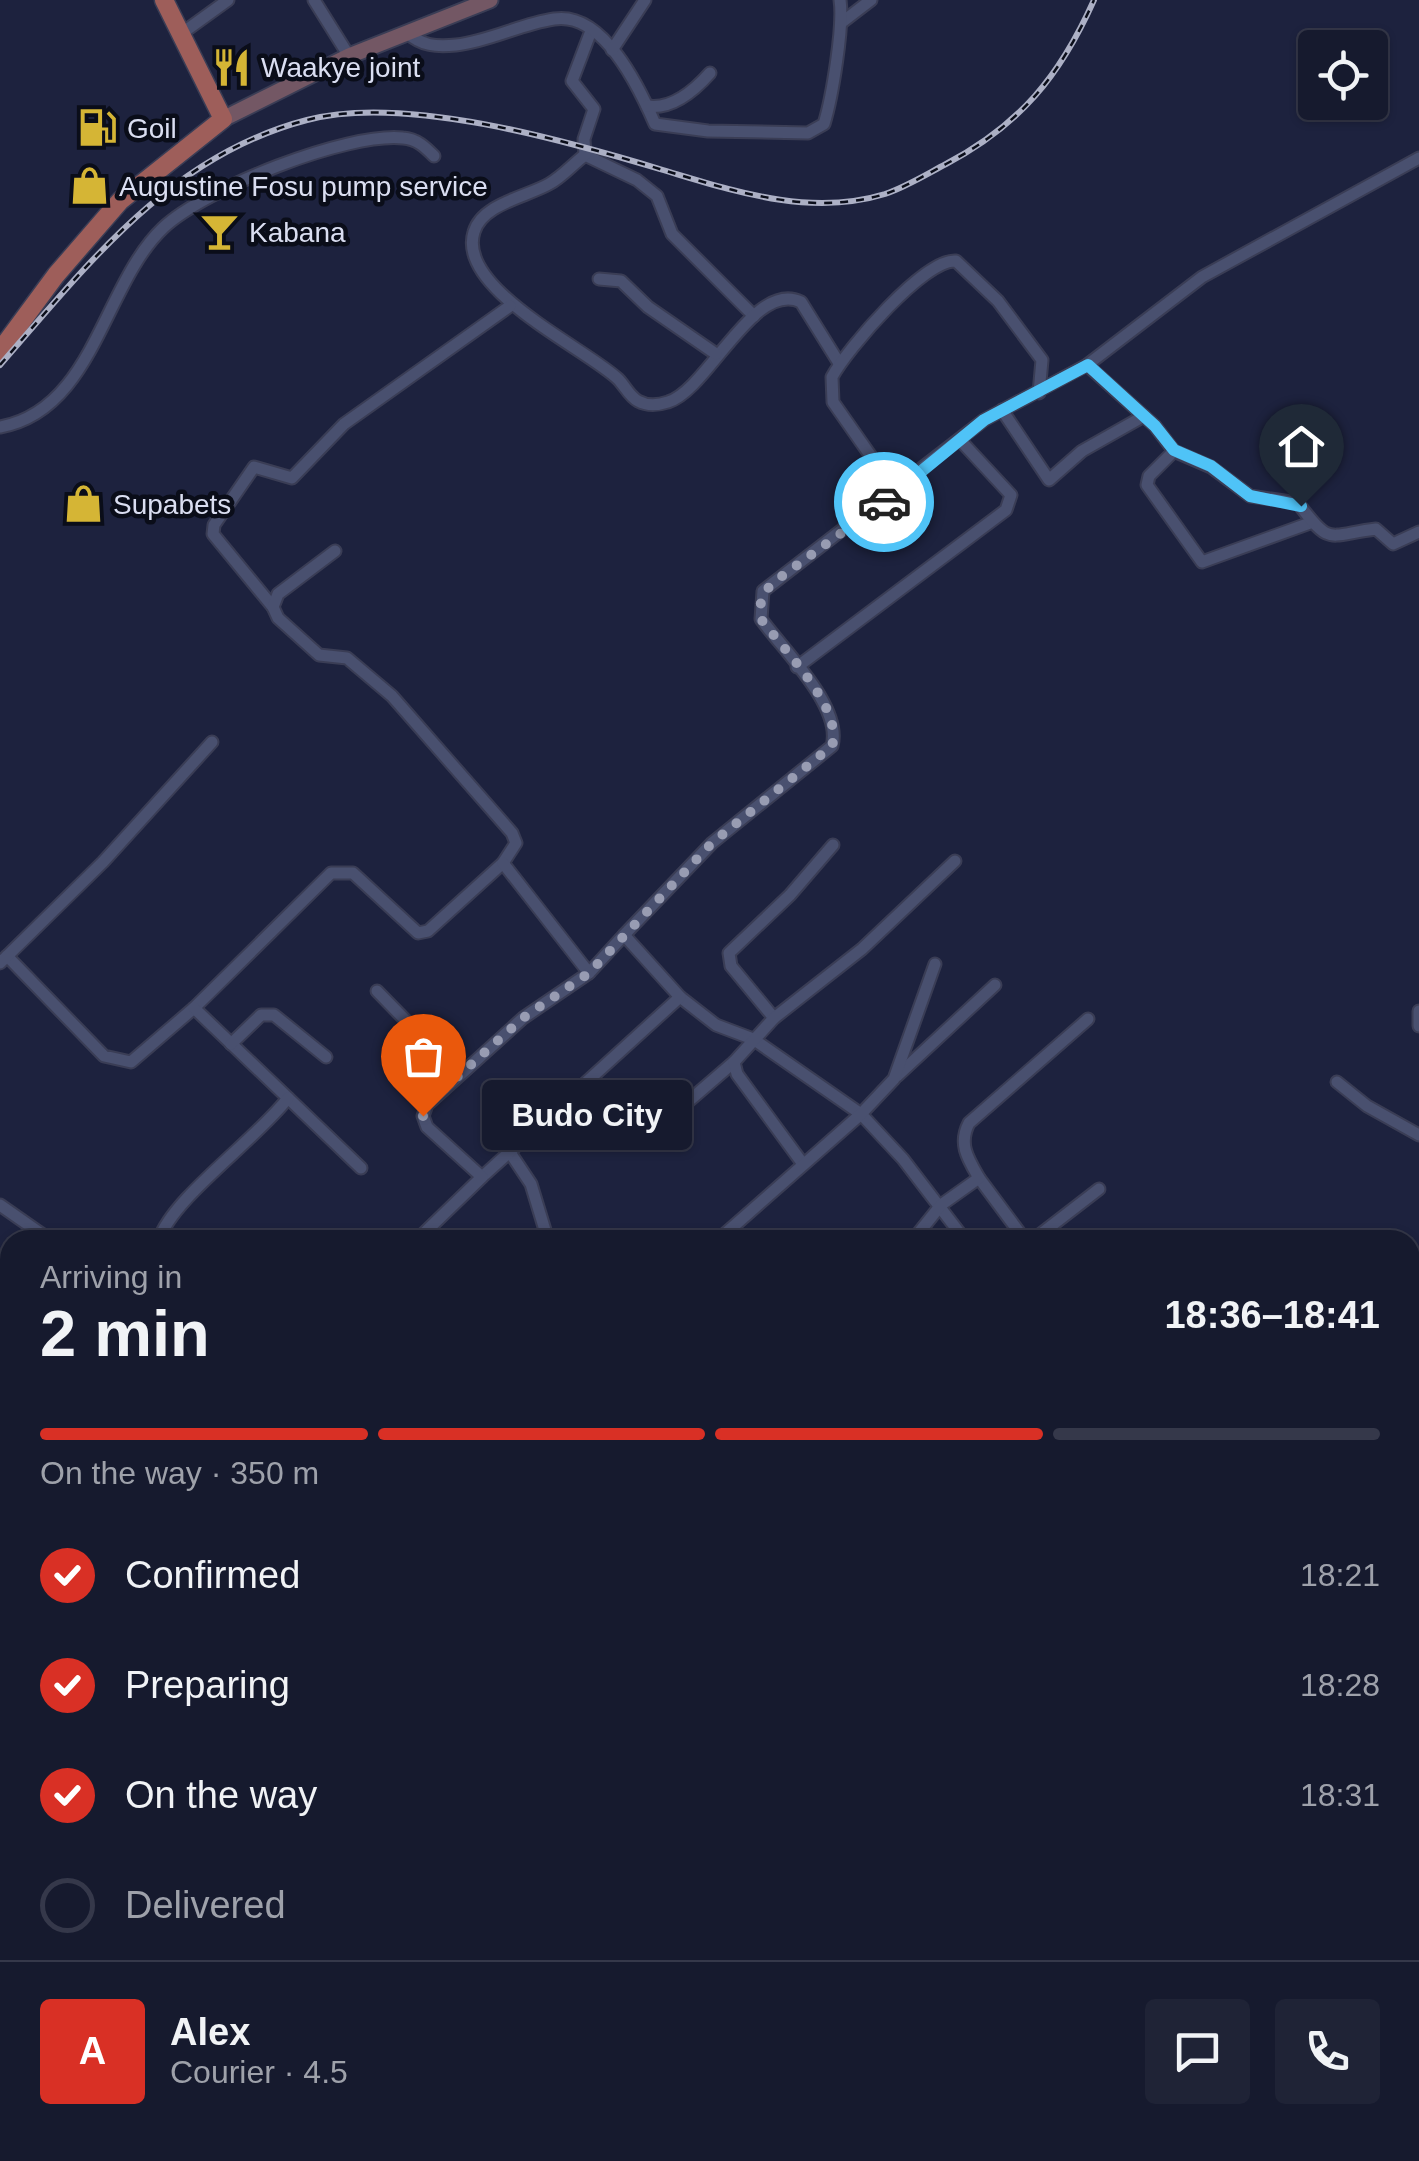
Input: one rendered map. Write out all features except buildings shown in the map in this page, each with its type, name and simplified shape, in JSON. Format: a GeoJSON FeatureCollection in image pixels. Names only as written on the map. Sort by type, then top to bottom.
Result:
{"type":"FeatureCollection","features":[{"type":"Feature","properties":{"kind":"main road"},"geometry":{"type":"LineString","coordinates":[[164,0],[223,119]]}},
{"type":"Feature","properties":{"kind":"main road"},"geometry":{"type":"LineString","coordinates":[[0,351],[56,274],[120,201],[223,119],[350,56],[490,0]]}},
{"type":"Feature","properties":{"kind":"street"},"geometry":{"type":"LineString","coordinates":[[181,34],[228,0]]}},
{"type":"Feature","properties":{"kind":"street"},"geometry":{"type":"LineString","coordinates":[[314,0],[350,56]]}},
{"type":"Feature","properties":{"kind":"street"},"geometry":{"type":"LineString","coordinates":[[612,50],[645,0]]}},
{"type":"Feature","properties":{"kind":"street"},"geometry":{"type":"LineString","coordinates":[[406,32],[426,45],[444,46],[487,40],[560,18],[573,20],[612,50],[655,124],[816,132],[824,124],[831,103],[840,0]]}},
{"type":"Feature","properties":{"kind":"street"},"geometry":{"type":"LineString","coordinates":[[841,23],[871,0]]}},
{"type":"Feature","properties":{"kind":"street"},"geometry":{"type":"LineString","coordinates":[[585,155],[584,138],[594,109],[572,81],[591,31]]}},
{"type":"Feature","properties":{"kind":"street"},"geometry":{"type":"LineString","coordinates":[[647,106],[664,106],[686,96],[710,74]]}},
{"type":"Feature","properties":{"kind":"street"},"geometry":{"type":"LineString","coordinates":[[0,427],[27,420],[58,395],[101,334],[127,272],[165,226],[254,174],[343,145],[401,137],[421,142],[434,156]]}},
{"type":"Feature","properties":{"kind":"street"},"geometry":{"type":"LineString","coordinates":[[585,155],[552,183],[485,214],[474,229],[472,242],[479,261],[510,306],[617,378],[636,400],[648,405],[670,402],[697,386],[716,354],[754,316],[792,297],[801,302],[839,363]]}},
{"type":"Feature","properties":{"kind":"street"},"geometry":{"type":"LineString","coordinates":[[585,155],[637,180],[657,196],[672,234],[754,316]]}},
{"type":"Feature","properties":{"kind":"street"},"geometry":{"type":"LineString","coordinates":[[482,1177],[427,1127],[423,1116],[426,1105],[523,1018],[589,973],[712,843],[832,746],[837,728],[830,710],[761,619],[763,591],[960,440],[1002,410],[1088,365],[1202,277],[1419,158]]}},
{"type":"Feature","properties":{"kind":"street"},"geometry":{"type":"LineString","coordinates":[[896,492],[833,402],[832,377],[839,363],[895,297],[936,264],[950,260],[967,269],[998,301],[1042,360],[1039,394]]}},
{"type":"Feature","properties":{"kind":"street"},"geometry":{"type":"LineString","coordinates":[[599,279],[622,281],[648,307],[716,354]]}},
{"type":"Feature","properties":{"kind":"street"},"geometry":{"type":"LineString","coordinates":[[212,742],[103,862],[4,960],[104,1056],[116,1062],[131,1062],[194,1008],[331,873],[352,874],[418,933],[428,930],[503,863],[516,842],[392,696],[347,658],[319,655],[278,618],[274,607],[213,534],[214,525],[254,467],[292,478],[344,424],[510,306]]}},
{"type":"Feature","properties":{"kind":"street"},"geometry":{"type":"LineString","coordinates":[[1088,365],[1144,416],[1174,450],[1211,466],[1250,496],[1298,503],[1310,523],[1324,534],[1346,536],[1376,529],[1393,544],[1419,532]]}},
{"type":"Feature","properties":{"kind":"street"},"geometry":{"type":"LineString","coordinates":[[1002,410],[1049,480],[1082,451],[1144,416]]}},
{"type":"Feature","properties":{"kind":"street"},"geometry":{"type":"LineString","coordinates":[[797,667],[1006,510],[1011,495],[960,440]]}},
{"type":"Feature","properties":{"kind":"street"},"geometry":{"type":"LineString","coordinates":[[1174,450],[1149,476],[1147,485],[1202,562],[1310,523]]}},
{"type":"Feature","properties":{"kind":"street"},"geometry":{"type":"LineString","coordinates":[[274,607],[278,594],[336,551]]}},
{"type":"Feature","properties":{"kind":"street"},"geometry":{"type":"LineString","coordinates":[[774,1018],[731,966],[730,953],[790,895],[833,845]]}},
{"type":"Feature","properties":{"kind":"street"},"geometry":{"type":"LineString","coordinates":[[654,1131],[734,1062],[774,1018],[862,949],[955,860]]}},
{"type":"Feature","properties":{"kind":"street"},"geometry":{"type":"LineString","coordinates":[[503,863],[589,973]]}},
{"type":"Feature","properties":{"kind":"street"},"geometry":{"type":"LineString","coordinates":[[624,935],[680,998],[716,1025],[753,1038],[861,1114],[958,1230]]}},
{"type":"Feature","properties":{"kind":"street"},"geometry":{"type":"LineString","coordinates":[[894,1079],[935,964]]}},
{"type":"Feature","properties":{"kind":"street"},"geometry":{"type":"LineString","coordinates":[[729,1230],[861,1114],[995,985]]}},
{"type":"Feature","properties":{"kind":"street"},"geometry":{"type":"LineString","coordinates":[[377,990],[458,1074]]}},
{"type":"Feature","properties":{"kind":"street"},"geometry":{"type":"LineString","coordinates":[[427,1230],[508,1150],[680,998]]}},
{"type":"Feature","properties":{"kind":"street"},"geometry":{"type":"LineString","coordinates":[[194,1008],[361,1168]]}},
{"type":"Feature","properties":{"kind":"street"},"geometry":{"type":"LineString","coordinates":[[1419,1011],[1419,1026]]}},
{"type":"Feature","properties":{"kind":"street"},"geometry":{"type":"LineString","coordinates":[[231,1044],[261,1015],[274,1015],[326,1057]]}},
{"type":"Feature","properties":{"kind":"street"},"geometry":{"type":"LineString","coordinates":[[1018,1230],[979,1178],[964,1151],[963,1135],[969,1123],[1088,1019]]}},
{"type":"Feature","properties":{"kind":"street"},"geometry":{"type":"LineString","coordinates":[[734,1062],[737,1074],[803,1164]]}},
{"type":"Feature","properties":{"kind":"street"},"geometry":{"type":"LineString","coordinates":[[1338,1082],[1367,1106],[1419,1136]]}},
{"type":"Feature","properties":{"kind":"street"},"geometry":{"type":"LineString","coordinates":[[164,1230],[169,1218],[264,1129],[288,1098]]}},
{"type":"Feature","properties":{"kind":"street"},"geometry":{"type":"LineString","coordinates":[[508,1150],[531,1184],[545,1230]]}},
{"type":"Feature","properties":{"kind":"street"},"geometry":{"type":"LineString","coordinates":[[922,1230],[941,1205],[979,1178]]}},
{"type":"Feature","properties":{"kind":"street"},"geometry":{"type":"LineString","coordinates":[[1046,1230],[1099,1190]]}},
{"type":"Feature","properties":{"kind":"street"},"geometry":{"type":"LineString","coordinates":[[0,1205],[36,1230]]}},
{"type":"Feature","properties":{"kind":"railway"},"geometry":{"type":"LineString","coordinates":[[0,365],[100,252],[136,218],[173,186],[258,136],[307,120],[346,113],[437,117],[534,135],[772,198],[829,203],[857,200],[909,184],[996,133],[1052,75],[1094,0]]}},
{"type":"Feature","properties":{"kind":"way so far"},"geometry":{"type":"LineString","coordinates":[[423,1116],[426,1105],[485,1049],[589,973],[712,843],[832,746],[837,728],[830,710],[761,619],[760,602],[763,591],[884,502]]}},
{"type":"Feature","properties":{"kind":"place","name":"Waakye joint"},"geometry":{"type":"Point","coordinates":[231,67]}},
{"type":"Feature","properties":{"kind":"place","name":"Goil"},"geometry":{"type":"Point","coordinates":[97,128]}},
{"type":"Feature","properties":{"kind":"place","name":"Augustine Fosu pump service"},"geometry":{"type":"Point","coordinates":[89,186]}},
{"type":"Feature","properties":{"kind":"place","name":"Kabana"},"geometry":{"type":"Point","coordinates":[219,232]}},
{"type":"Feature","properties":{"kind":"place","name":"Supabets"},"geometry":{"type":"Point","coordinates":[83,504]}},
{"type":"Feature","properties":{"kind":"place","name":"Budo City"},"geometry":{"type":"Point","coordinates":[423,1116]}},
{"type":"Feature","properties":{"kind":"route"},"geometry":{"type":"LineString","coordinates":[[884,502],[984,420],[1088,365],[1155,426],[1174,450],[1211,466],[1250,496],[1301,506]]}}]}
